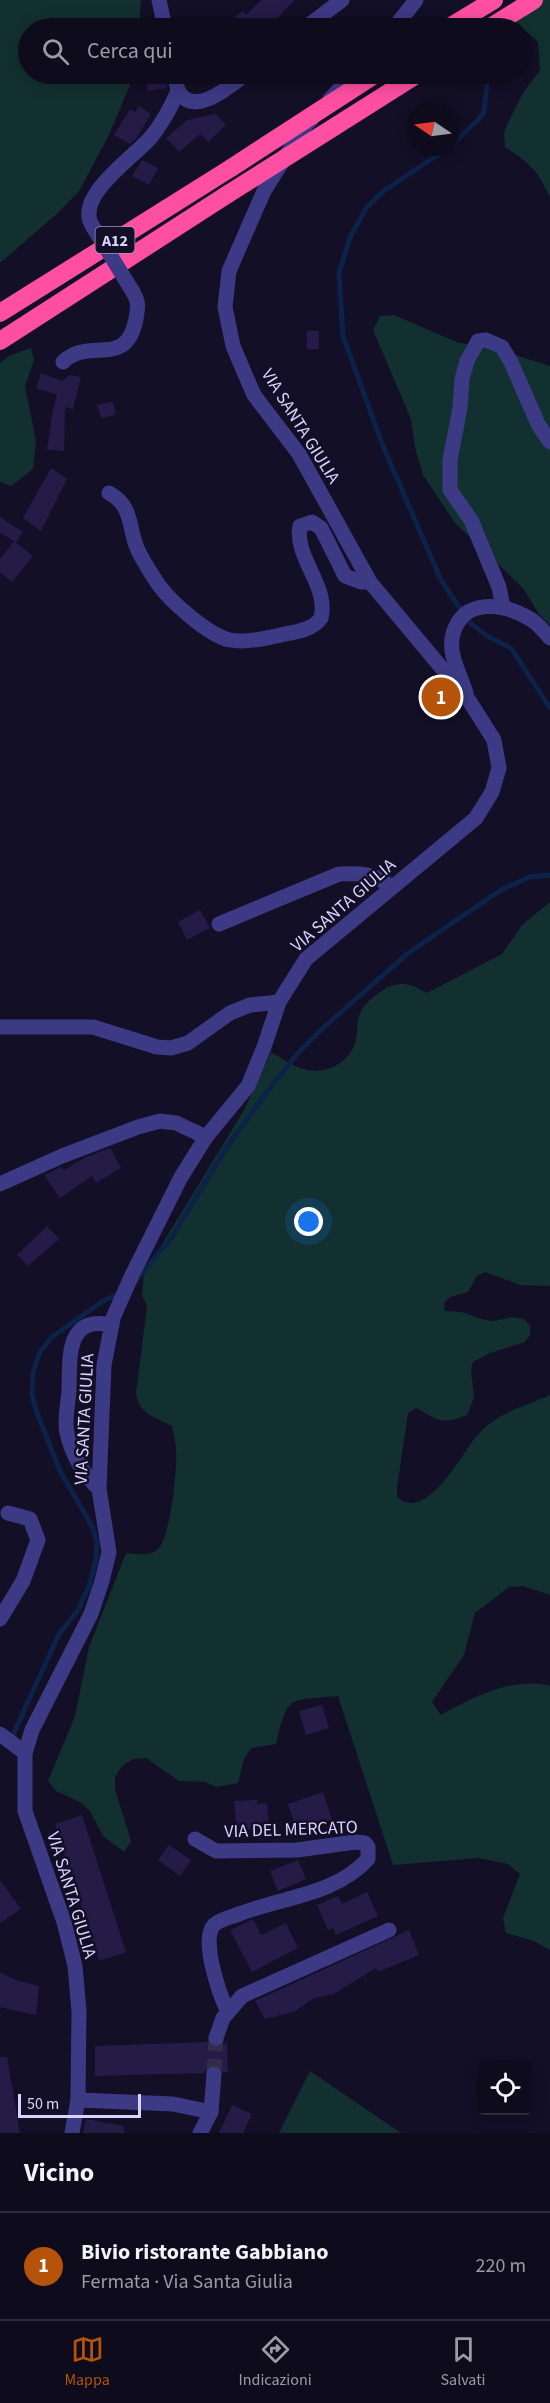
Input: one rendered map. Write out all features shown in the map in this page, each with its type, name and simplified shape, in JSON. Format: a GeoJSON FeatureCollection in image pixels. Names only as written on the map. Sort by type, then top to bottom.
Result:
{"type":"FeatureCollection","features":[{"type":"Feature","properties":{"kind":"highway"},"geometry":{"type":"LineString","coordinates":[[464,18],[494,0]]}},
{"type":"Feature","properties":{"kind":"highway"},"geometry":{"type":"LineString","coordinates":[[505,18],[534,0]]}},
{"type":"Feature","properties":{"kind":"highway","name":"A12"},"geometry":{"type":"LineString","coordinates":[[0,313],[361,84]]}},
{"type":"Feature","properties":{"kind":"highway","name":"A12"},"geometry":{"type":"LineString","coordinates":[[0,341],[402,84]]}},
{"type":"Feature","properties":{"kind":"street"},"geometry":{"type":"LineString","coordinates":[[159,0],[163,18]]}},
{"type":"Feature","properties":{"kind":"street"},"geometry":{"type":"LineString","coordinates":[[318,18],[342,0]]}},
{"type":"Feature","properties":{"kind":"street"},"geometry":{"type":"LineString","coordinates":[[402,18],[416,0]]}},
{"type":"Feature","properties":{"kind":"street"},"geometry":{"type":"LineString","coordinates":[[176,84],[178,91],[190,101],[204,102],[231,84]]}},
{"type":"Feature","properties":{"kind":"street","name":"VIA SANTA GIULIA"},"geometry":{"type":"LineString","coordinates":[[72,2133],[78,2100],[79,2011],[75,1966],[64,1922],[25,1811],[25,1753],[32,1730],[91,1614],[109,1552],[99,1490],[104,1365],[112,1325],[132,1275],[176,1186],[206,1137],[248,1086],[279,1002],[306,959],[476,818],[492,792],[499,768],[494,741],[470,702],[370,582],[299,454],[254,395],[233,346],[225,307],[229,271],[264,191],[304,127],[344,84]]}},
{"type":"Feature","properties":{"kind":"street"},"geometry":{"type":"LineString","coordinates":[[63,362],[72,354],[123,346],[130,338],[139,304],[89,221],[90,204],[107,180],[152,137],[178,91]]}},
{"type":"Feature","properties":{"kind":"street"},"geometry":{"type":"LineString","coordinates":[[504,607],[499,587],[471,520],[450,490],[450,460],[460,408],[462,379],[467,361],[478,341],[494,342],[502,347],[538,424],[550,442]]}},
{"type":"Feature","properties":{"kind":"street"},"geometry":{"type":"LineString","coordinates":[[109,493],[121,499],[127,510],[137,548],[159,585],[180,609],[227,640],[244,641],[288,634],[311,627],[321,618],[323,598],[299,540],[300,526],[305,522],[312,522],[321,528],[345,576],[361,582],[370,582]]}},
{"type":"Feature","properties":{"kind":"street"},"geometry":{"type":"LineString","coordinates":[[470,702],[452,650],[452,635],[460,618],[490,605],[504,607],[532,620],[550,638]]}},
{"type":"Feature","properties":{"kind":"street"},"geometry":{"type":"LineString","coordinates":[[219,924],[339,874],[361,873],[373,876],[392,887]]}},
{"type":"Feature","properties":{"kind":"street"},"geometry":{"type":"LineString","coordinates":[[0,1027],[93,1027],[157,1047],[171,1048],[188,1043],[230,1012],[250,1005],[279,1002]]}},
{"type":"Feature","properties":{"kind":"street"},"geometry":{"type":"LineString","coordinates":[[2,1185],[72,1152],[138,1126],[160,1121],[176,1123],[206,1137]]}},
{"type":"Feature","properties":{"kind":"street"},"geometry":{"type":"LineString","coordinates":[[99,1490],[76,1460],[66,1431],[71,1344],[85,1326],[98,1322],[112,1325]]}},
{"type":"Feature","properties":{"kind":"street"},"geometry":{"type":"LineString","coordinates":[[0,1619],[23,1581],[38,1540],[30,1520],[8,1513]]}},
{"type":"Feature","properties":{"kind":"street"},"geometry":{"type":"LineString","coordinates":[[0,1734],[25,1753]]}},
{"type":"Feature","properties":{"kind":"street","name":"VIA DEL MERCATO"},"geometry":{"type":"LineString","coordinates":[[195,1839],[216,1851],[297,1850],[355,1842],[365,1843],[368,1847],[368,1859],[356,1872],[325,1887],[284,1901],[257,1907],[214,1924],[208,1933],[210,1955],[221,1998],[228,2012]]}},
{"type":"Feature","properties":{"kind":"street"},"geometry":{"type":"LineString","coordinates":[[216,2038],[223,2018],[242,1996],[389,1930]]}},
{"type":"Feature","properties":{"kind":"street"},"geometry":{"type":"LineString","coordinates":[[200,2133],[211,2112],[214,2074]]}},
{"type":"Feature","properties":{"kind":"street"},"geometry":{"type":"LineString","coordinates":[[78,2100],[173,2104],[211,2112]]}},
{"type":"Feature","properties":{"kind":"green space"},"geometry":{"type":"Polygon","coordinates":[[[0,0],[141,0],[140,18],[18,18],[18,84],[130,84],[108,137],[79,191],[59,212],[0,263],[0,0]]]}},
{"type":"Feature","properties":{"kind":"green space"},"geometry":{"type":"Polygon","coordinates":[[[515,0],[550,0],[550,197],[532,168],[505,147],[504,132],[523,93],[532,84],[540,70],[538,42],[532,37],[532,18],[516,18],[515,0]]]}},
{"type":"Feature","properties":{"kind":"green space"},"geometry":{"type":"Polygon","coordinates":[[[394,315],[459,343],[488,346],[550,366],[550,625],[539,614],[522,587],[455,523],[423,475],[415,448],[411,419],[373,330],[380,316],[394,315]]]}},
{"type":"Feature","properties":{"kind":"green space"},"geometry":{"type":"Polygon","coordinates":[[[31,348],[34,360],[25,386],[36,441],[33,469],[11,486],[0,482],[0,363],[9,356],[31,348]]]}},
{"type":"Feature","properties":{"kind":"green space"},"geometry":{"type":"Polygon","coordinates":[[[550,902],[550,1286],[520,1285],[485,1272],[477,1276],[468,1292],[450,1297],[444,1303],[445,1311],[462,1312],[484,1320],[494,1321],[513,1317],[523,1319],[530,1325],[530,1335],[525,1342],[490,1353],[473,1362],[471,1370],[474,1398],[467,1415],[446,1421],[436,1419],[416,1408],[408,1413],[397,1497],[408,1503],[419,1501],[430,1495],[487,1426],[508,1413],[550,1395],[550,1595],[523,1586],[509,1587],[475,1613],[464,1655],[432,1702],[441,1715],[466,1701],[508,1686],[536,1684],[550,1686],[550,1950],[534,1941],[506,1933],[503,1918],[520,1874],[508,1864],[479,1858],[393,1865],[338,1696],[309,1698],[293,1703],[284,1716],[276,1744],[251,1748],[244,1759],[238,1783],[217,1787],[205,1782],[179,1781],[146,1758],[133,1759],[122,1766],[115,1777],[115,1789],[131,1841],[124,1852],[103,1836],[90,1811],[80,1802],[56,1791],[48,1781],[75,1716],[89,1647],[126,1553],[147,1554],[158,1549],[166,1532],[169,1517],[176,1458],[176,1443],[172,1426],[144,1410],[140,1406],[136,1393],[147,1306],[142,1296],[144,1274],[244,1110],[271,1052],[304,1069],[320,1070],[335,1066],[342,1062],[352,1050],[361,1011],[378,993],[396,984],[402,984],[427,993],[502,954],[523,924],[550,902]]]}},
{"type":"Feature","properties":{"kind":"green space"},"geometry":{"type":"Polygon","coordinates":[[[310,2071],[401,2133],[279,2133],[310,2071]]]}},
{"type":"Feature","properties":{"kind":"building"},"geometry":{"type":"Polygon","coordinates":[[[261,0],[295,0],[278,18],[233,18],[243,11],[246,15],[261,0]]]}},
{"type":"Feature","properties":{"kind":"building"},"geometry":{"type":"Polygon","coordinates":[[[147,84],[166,84],[167,88],[148,91],[147,84]]]}},
{"type":"Feature","properties":{"kind":"building"},"geometry":{"type":"Polygon","coordinates":[[[139,106],[151,114],[136,139],[130,144],[114,135],[130,109],[135,112],[139,106]]]}},
{"type":"Feature","properties":{"kind":"building"},"geometry":{"type":"Polygon","coordinates":[[[216,114],[226,125],[208,142],[200,134],[179,152],[166,138],[187,120],[216,114]]]}},
{"type":"Feature","properties":{"kind":"building"},"geometry":{"type":"Polygon","coordinates":[[[142,160],[158,168],[149,185],[132,176],[142,160]]]}},
{"type":"Feature","properties":{"kind":"building"},"geometry":{"type":"Polygon","coordinates":[[[307,331],[319,331],[319,349],[307,349],[307,331]]]}},
{"type":"Feature","properties":{"kind":"building"},"geometry":{"type":"Polygon","coordinates":[[[41,373],[63,381],[69,375],[81,377],[73,409],[65,407],[64,451],[47,450],[57,395],[36,388],[41,373]]]}},
{"type":"Feature","properties":{"kind":"building"},"geometry":{"type":"Polygon","coordinates":[[[113,402],[116,415],[101,418],[97,405],[113,402]]]}},
{"type":"Feature","properties":{"kind":"building"},"geometry":{"type":"Polygon","coordinates":[[[51,468],[67,479],[41,531],[23,518],[51,468]]]}},
{"type":"Feature","properties":{"kind":"building"},"geometry":{"type":"Polygon","coordinates":[[[0,517],[23,532],[16,542],[0,533],[0,517]]]}},
{"type":"Feature","properties":{"kind":"building"},"geometry":{"type":"Polygon","coordinates":[[[14,541],[33,556],[12,582],[0,572],[0,559],[14,541]]]}},
{"type":"Feature","properties":{"kind":"building"},"geometry":{"type":"Polygon","coordinates":[[[200,910],[210,928],[187,940],[178,922],[200,910]]]}},
{"type":"Feature","properties":{"kind":"building"},"geometry":{"type":"Polygon","coordinates":[[[110,1148],[121,1168],[96,1183],[92,1176],[60,1198],[44,1175],[61,1167],[64,1170],[86,1157],[110,1148]]]}},
{"type":"Feature","properties":{"kind":"building"},"geometry":{"type":"Polygon","coordinates":[[[47,1226],[59,1239],[28,1266],[17,1255],[47,1226]]]}},
{"type":"Feature","properties":{"kind":"building"},"geometry":{"type":"Polygon","coordinates":[[[322,1705],[329,1728],[306,1735],[299,1711],[322,1705]]]}},
{"type":"Feature","properties":{"kind":"building"},"geometry":{"type":"Polygon","coordinates":[[[323,1792],[332,1820],[297,1831],[288,1804],[323,1792]]]}},
{"type":"Feature","properties":{"kind":"building"},"geometry":{"type":"Polygon","coordinates":[[[257,1800],[257,1804],[267,1803],[269,1828],[237,1831],[234,1801],[257,1800]]]}},
{"type":"Feature","properties":{"kind":"building"},"geometry":{"type":"Polygon","coordinates":[[[82,1815],[126,1952],[99,1961],[55,1824],[82,1815]]]}},
{"type":"Feature","properties":{"kind":"building"},"geometry":{"type":"Polygon","coordinates":[[[169,1845],[191,1860],[180,1876],[158,1860],[169,1845]]]}},
{"type":"Feature","properties":{"kind":"building"},"geometry":{"type":"Polygon","coordinates":[[[298,1860],[306,1879],[278,1891],[270,1871],[298,1860]]]}},
{"type":"Feature","properties":{"kind":"building"},"geometry":{"type":"Polygon","coordinates":[[[0,1880],[21,1909],[0,1923],[0,1880]]]}},
{"type":"Feature","properties":{"kind":"building"},"geometry":{"type":"Polygon","coordinates":[[[367,1892],[378,1916],[336,1935],[333,1928],[328,1930],[317,1905],[338,1896],[342,1904],[367,1892]]]}},
{"type":"Feature","properties":{"kind":"building"},"geometry":{"type":"Polygon","coordinates":[[[253,1919],[261,1935],[286,1923],[298,1948],[252,1972],[230,1930],[253,1919]]]}},
{"type":"Feature","properties":{"kind":"building"},"geometry":{"type":"Polygon","coordinates":[[[409,1930],[419,1955],[378,1972],[376,1968],[334,1994],[314,1998],[294,2012],[265,2019],[255,2001],[409,1930]]]}},
{"type":"Feature","properties":{"kind":"building"},"geometry":{"type":"Polygon","coordinates":[[[0,1972],[16,1980],[39,1986],[36,2015],[0,2007],[0,1972]]]}},
{"type":"Feature","properties":{"kind":"building"},"geometry":{"type":"Polygon","coordinates":[[[208,2042],[212,2047],[217,2048],[227,2042],[228,2072],[223,2072],[220,2066],[214,2064],[209,2066],[204,2073],[95,2076],[95,2046],[208,2042]]]}},
{"type":"Feature","properties":{"kind":"building"},"geometry":{"type":"Polygon","coordinates":[[[0,2057],[7,2057],[20,2133],[0,2133],[0,2057]]]}},
{"type":"Feature","properties":{"kind":"building"},"geometry":{"type":"Polygon","coordinates":[[[232,2105],[252,2114],[243,2133],[219,2133],[232,2105]]]}},
{"type":"Feature","properties":{"kind":"building"},"geometry":{"type":"Polygon","coordinates":[[[86,2119],[124,2126],[124,2133],[83,2133],[86,2119]]]}},
{"type":"Feature","properties":{"kind":"waterway"},"geometry":{"type":"LineString","coordinates":[[460,137],[484,112],[487,84]]}},
{"type":"Feature","properties":{"kind":"waterway"},"geometry":{"type":"LineString","coordinates":[[436,156],[381,193],[367,207],[350,237],[339,273],[343,336],[383,446],[441,580],[469,622],[489,637],[511,648],[550,708]]}},
{"type":"Feature","properties":{"kind":"waterway"},"geometry":{"type":"LineString","coordinates":[[134,1283],[172,1237],[225,1150],[263,1097],[299,1052],[323,1028],[407,954],[449,925],[501,890],[529,877],[550,875]]}},
{"type":"Feature","properties":{"kind":"waterway"},"geometry":{"type":"LineString","coordinates":[[12,1737],[59,1634],[78,1610],[89,1586],[96,1559],[97,1542],[92,1526],[60,1471],[37,1413],[32,1395],[33,1372],[40,1352],[52,1337],[103,1301],[119,1294]]}},
{"type":"Feature","properties":{"kind":"tunnel"},"geometry":{"type":"LineString","coordinates":[[214,2074],[216,2038]]}},
{"type":"Feature","properties":{"kind":"place","name":"Bivio ristorante Gabbiano"},"geometry":{"type":"Point","coordinates":[441,697]}}]}
